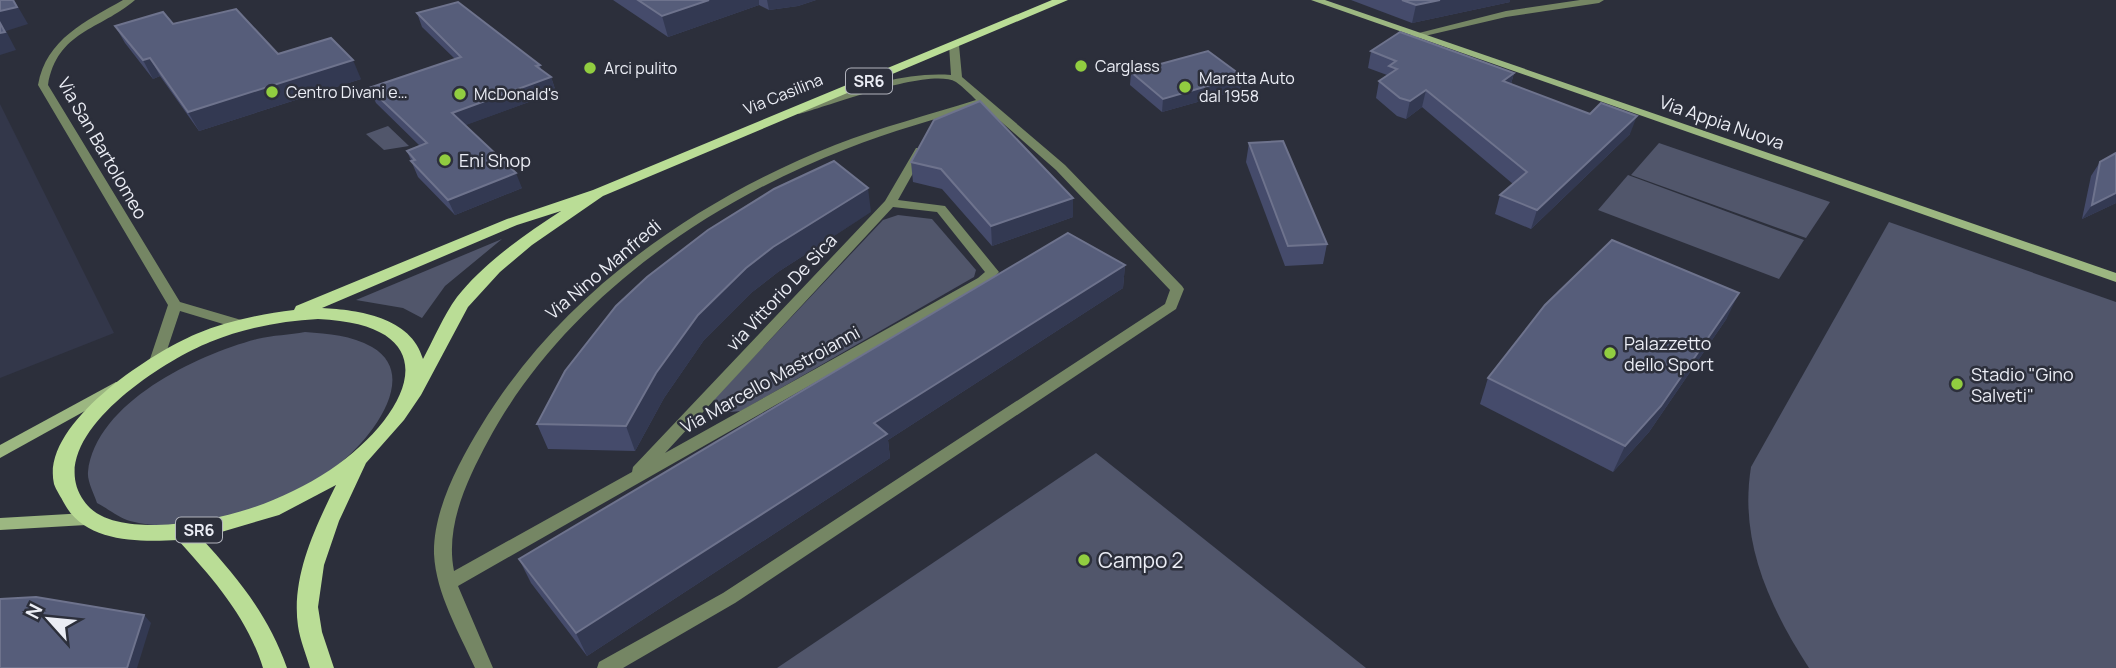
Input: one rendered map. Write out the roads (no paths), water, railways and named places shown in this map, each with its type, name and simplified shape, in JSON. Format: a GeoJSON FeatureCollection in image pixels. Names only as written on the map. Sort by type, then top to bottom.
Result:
{"type":"FeatureCollection","features":[{"type":"Feature","properties":{"kind":"main road","name":"Via Casilina"},"geometry":{"type":"LineString","coordinates":[[289,315],[512,222],[598,193],[1062,0]]}},
{"type":"Feature","properties":{"kind":"main road","name":"Via Casilina"},"geometry":{"type":"LineString","coordinates":[[412,395],[416,363],[403,338],[376,321],[336,313],[289,315],[243,325],[201,338],[156,362],[98,406],[74,438],[62,469],[66,497],[86,519],[128,533],[185,534],[247,520],[307,494],[358,461],[392,428],[412,395],[463,302],[507,253],[598,193]]}},
{"type":"Feature","properties":{"kind":"main road","name":"Via Casilina"},"geometry":{"type":"LineString","coordinates":[[322,668],[309,625],[311,581],[325,524],[358,461]]}},
{"type":"Feature","properties":{"kind":"main road"},"geometry":{"type":"LineString","coordinates":[[185,534],[249,605],[269,644],[275,668]]}},
{"type":"Feature","properties":{"kind":"street","name":"Via San Bartolomeo"},"geometry":{"type":"LineString","coordinates":[[131,0],[56,50],[43,71],[43,85],[175,305]]}},
{"type":"Feature","properties":{"kind":"street","name":"Via Appia Nuova"},"geometry":{"type":"LineString","coordinates":[[1316,0],[2116,278]]}},
{"type":"Feature","properties":{"kind":"street"},"geometry":{"type":"LineString","coordinates":[[1416,35],[1506,14],[1599,0]]}},
{"type":"Feature","properties":{"kind":"street"},"geometry":{"type":"LineString","coordinates":[[954,46],[957,78]]}},
{"type":"Feature","properties":{"kind":"street"},"geometry":{"type":"LineString","coordinates":[[606,668],[729,598],[1171,306],[1177,289],[1042,151],[957,78],[934,75],[914,79],[793,112]]}},
{"type":"Feature","properties":{"kind":"street","name":"Via Nino Manfredi"},"geometry":{"type":"LineString","coordinates":[[484,668],[450,582],[443,553],[454,498],[479,442],[528,367],[581,309],[667,240],[770,178],[826,153],[984,101]]}},
{"type":"Feature","properties":{"kind":"street","name":"via Vittorio De Sica"},"geometry":{"type":"LineString","coordinates":[[630,480],[890,203],[940,116]]}},
{"type":"Feature","properties":{"kind":"street","name":"Via Marcello Mastroianni"},"geometry":{"type":"LineString","coordinates":[[450,582],[983,282],[992,272],[941,209],[890,203]]}},
{"type":"Feature","properties":{"kind":"street"},"geometry":{"type":"LineString","coordinates":[[156,362],[175,305],[243,325]]}},
{"type":"Feature","properties":{"kind":"street"},"geometry":{"type":"LineString","coordinates":[[0,452],[133,377]]}},
{"type":"Feature","properties":{"kind":"street"},"geometry":{"type":"LineString","coordinates":[[0,524],[86,519]]}},
{"type":"Feature","properties":{"kind":"place","name":"Carglass"},"geometry":{"type":"Point","coordinates":[1081,66]}},
{"type":"Feature","properties":{"kind":"place","name":"Arci pulito"},"geometry":{"type":"Point","coordinates":[590,68]}},
{"type":"Feature","properties":{"kind":"place","name":"Maratta Auto dal 1958"},"geometry":{"type":"Point","coordinates":[1185,87]}},
{"type":"Feature","properties":{"kind":"place","name":"Centro Divani e…"},"geometry":{"type":"Point","coordinates":[272,92]}},
{"type":"Feature","properties":{"kind":"place","name":"McDonald's"},"geometry":{"type":"Point","coordinates":[460,94]}},
{"type":"Feature","properties":{"kind":"place","name":"Eni Shop"},"geometry":{"type":"Point","coordinates":[445,160]}},
{"type":"Feature","properties":{"kind":"place","name":"Palazzetto dello Sport"},"geometry":{"type":"Point","coordinates":[1610,353]}},
{"type":"Feature","properties":{"kind":"place","name":"Stadio \"Gino Salveti\""},"geometry":{"type":"Point","coordinates":[1957,384]}},
{"type":"Feature","properties":{"kind":"place","name":"Campo 2"},"geometry":{"type":"Point","coordinates":[1084,560]}}]}
